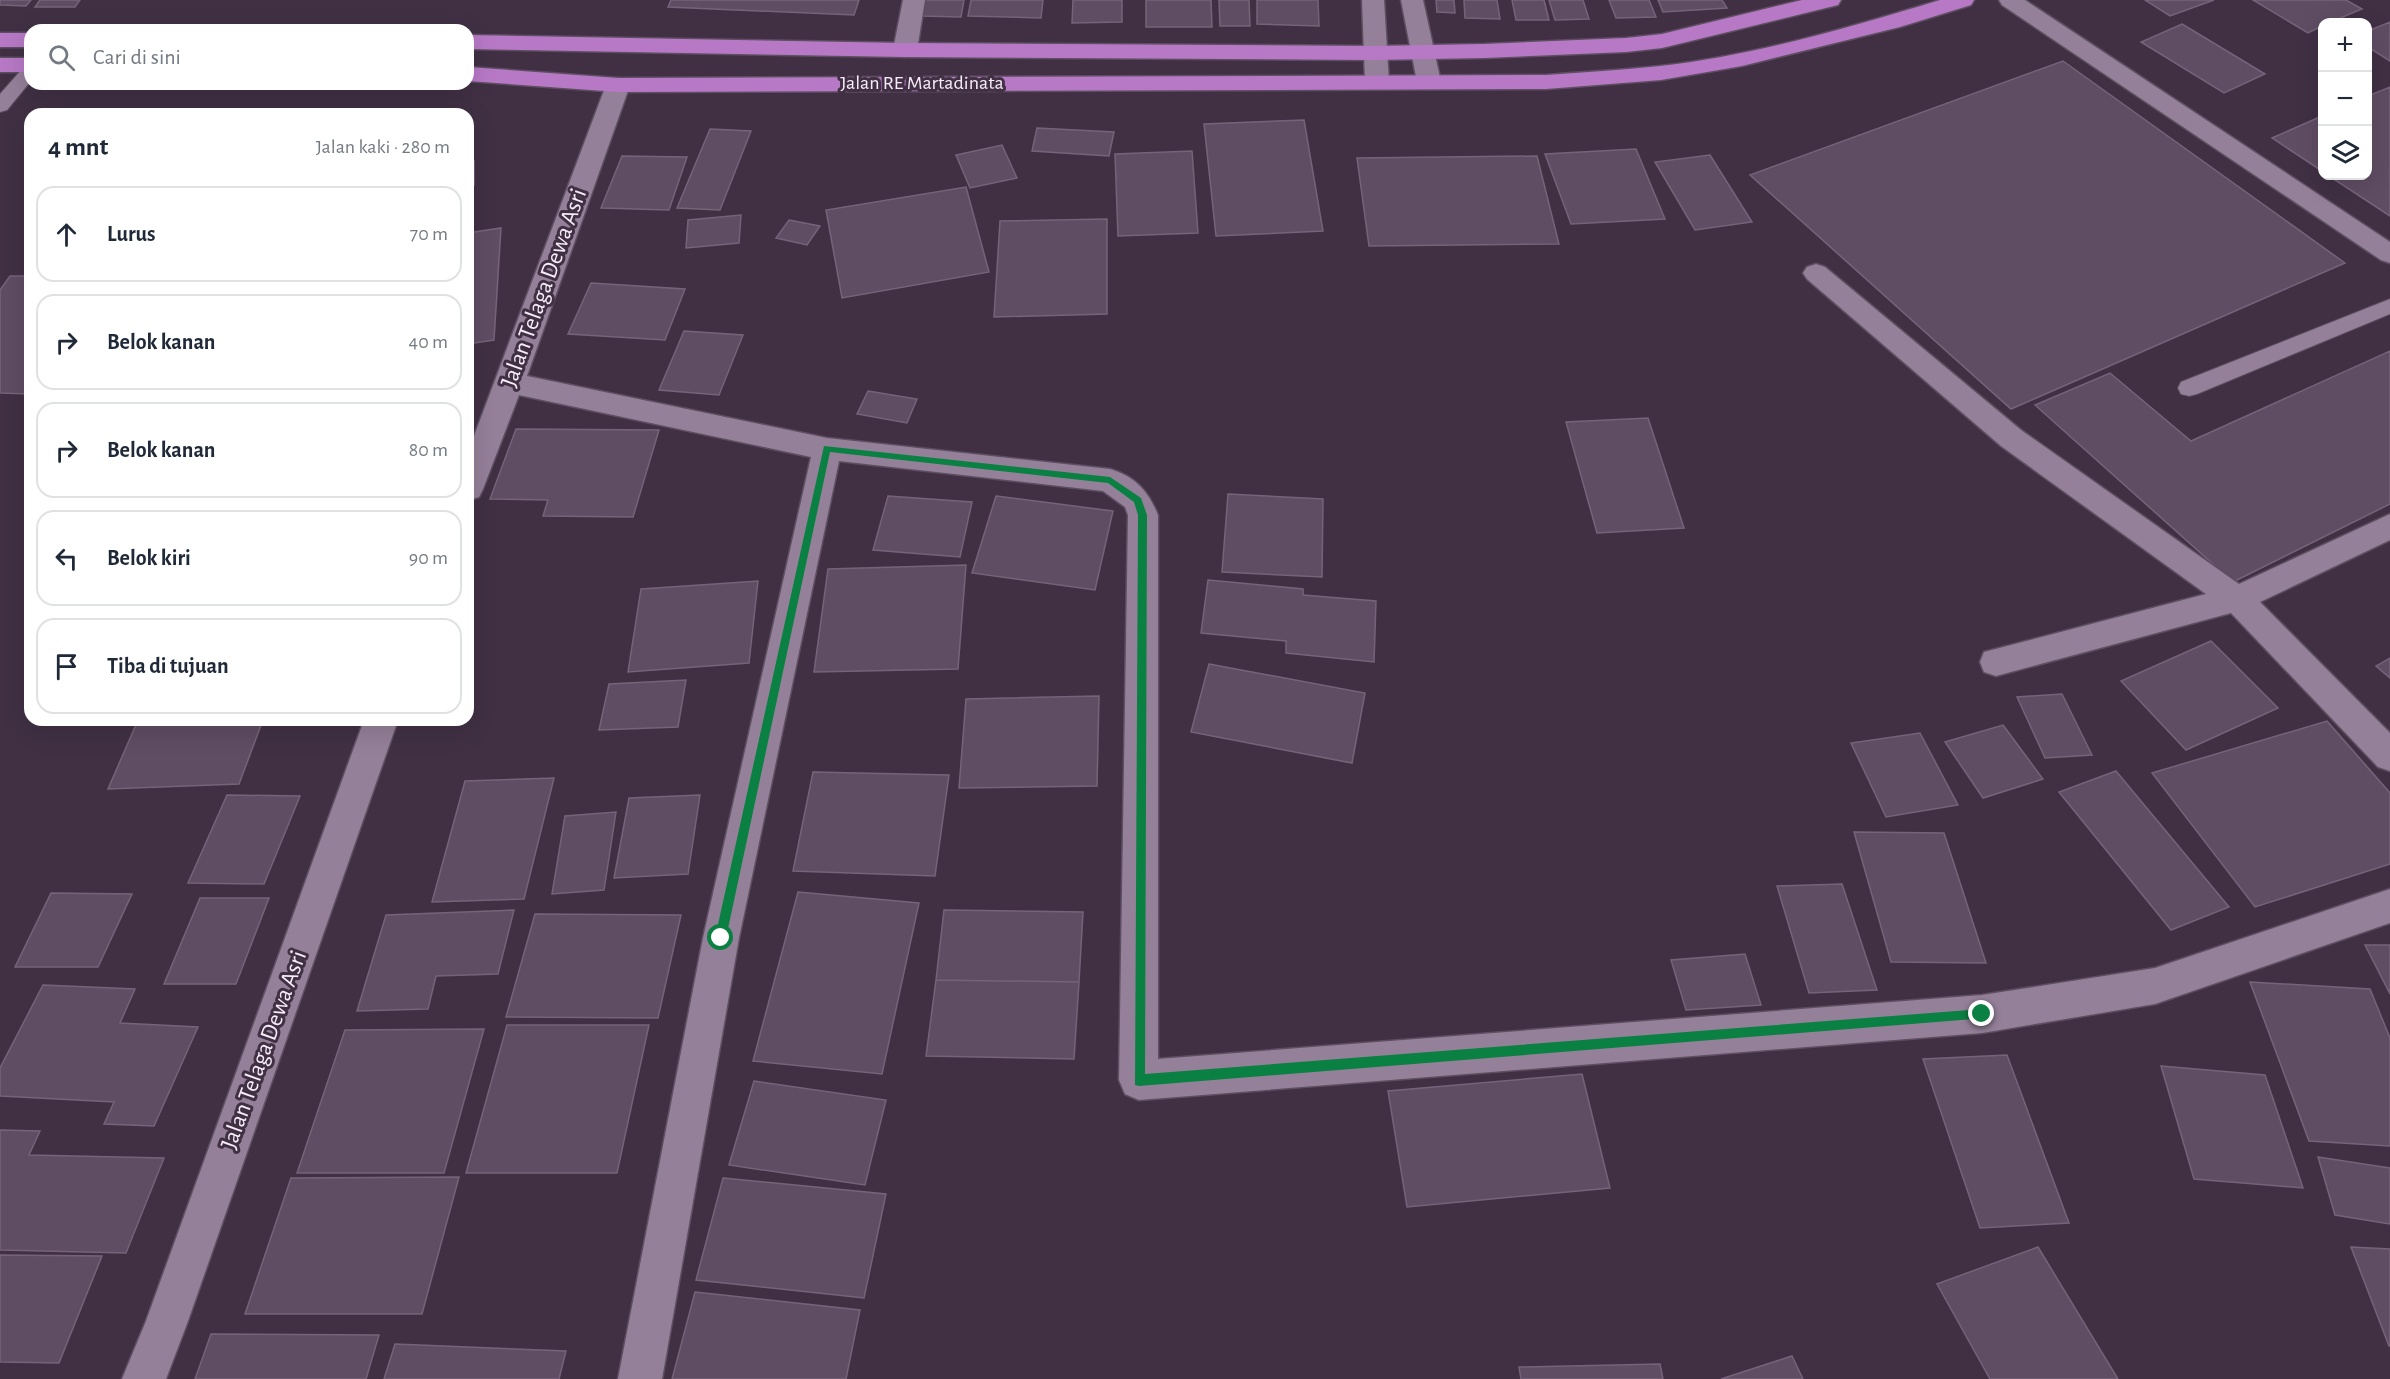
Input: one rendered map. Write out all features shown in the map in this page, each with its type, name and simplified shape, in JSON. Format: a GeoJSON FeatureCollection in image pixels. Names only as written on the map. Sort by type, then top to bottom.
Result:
{"type":"FeatureCollection","features":[{"type":"Feature","properties":{"kind":"highway"},"geometry":{"type":"LineString","coordinates":[[474,42],[905,50],[1374,53],[1590,47],[1662,41],[1830,0]]}},
{"type":"Feature","properties":{"kind":"highway","name":"Jalan RE Martadinata"},"geometry":{"type":"LineString","coordinates":[[474,74],[618,85],[1546,82],[1661,73],[1742,59],[1892,22],[1963,0]]}},
{"type":"Feature","properties":{"kind":"highway"},"geometry":{"type":"LineString","coordinates":[[0,40],[24,40]]}},
{"type":"Feature","properties":{"kind":"highway"},"geometry":{"type":"LineString","coordinates":[[0,65],[24,65]]}},
{"type":"Feature","properties":{"kind":"street"},"geometry":{"type":"LineString","coordinates":[[905,50],[914,0]]}},
{"type":"Feature","properties":{"kind":"street"},"geometry":{"type":"LineString","coordinates":[[1373,0],[1377,82]]}},
{"type":"Feature","properties":{"kind":"street"},"geometry":{"type":"LineString","coordinates":[[1412,0],[1429,82]]}},
{"type":"Feature","properties":{"kind":"street"},"geometry":{"type":"LineString","coordinates":[[2010,0],[2390,254]]}},
{"type":"Feature","properties":{"kind":"street","name":"Jalan Telaga Dewa Asri"},"geometry":{"type":"LineString","coordinates":[[474,474],[510,383],[618,85]]}},
{"type":"Feature","properties":{"kind":"street"},"geometry":{"type":"LineString","coordinates":[[1816,273],[2011,438],[2237,599],[2390,756]]}},
{"type":"Feature","properties":{"kind":"street"},"geometry":{"type":"LineString","coordinates":[[510,383],[827,449],[1110,480],[1137,500],[1143,515],[1139,1080],[1982,1014],[2154,986],[2390,906]]}},
{"type":"Feature","properties":{"kind":"street"},"geometry":{"type":"LineString","coordinates":[[640,1379],[721,938],[827,449]]}},
{"type":"Feature","properties":{"kind":"street"},"geometry":{"type":"LineString","coordinates":[[1996,662],[2237,599],[2390,526]]}},
{"type":"Feature","properties":{"kind":"street","name":"Jalan Telaga Dewa Asri"},"geometry":{"type":"LineString","coordinates":[[144,1379],[171,1310],[379,726]]}},
{"type":"Feature","properties":{"kind":"lane"},"geometry":{"type":"LineString","coordinates":[[0,106],[24,78]]}},
{"type":"Feature","properties":{"kind":"lane"},"geometry":{"type":"LineString","coordinates":[[2189,388],[2390,306]]}},
{"type":"Feature","properties":{"kind":"building"},"geometry":{"type":"Polygon","coordinates":[[[0,0],[31,0],[26,6],[0,5],[0,0]]]}},
{"type":"Feature","properties":{"kind":"building"},"geometry":{"type":"Polygon","coordinates":[[[40,0],[80,0],[75,7],[35,7],[40,0]]]}},
{"type":"Feature","properties":{"kind":"building"},"geometry":{"type":"Polygon","coordinates":[[[671,0],[859,0],[854,15],[668,7],[671,0]]]}},
{"type":"Feature","properties":{"kind":"building"},"geometry":{"type":"Polygon","coordinates":[[[924,0],[964,0],[961,17],[921,16],[924,0]]]}},
{"type":"Feature","properties":{"kind":"building"},"geometry":{"type":"Polygon","coordinates":[[[971,0],[1043,0],[1041,18],[968,16],[971,0]]]}},
{"type":"Feature","properties":{"kind":"building"},"geometry":{"type":"Polygon","coordinates":[[[1073,0],[1122,0],[1122,22],[1072,23],[1073,0]]]}},
{"type":"Feature","properties":{"kind":"building"},"geometry":{"type":"Polygon","coordinates":[[[1146,0],[1211,0],[1212,27],[1146,27],[1146,0]]]}},
{"type":"Feature","properties":{"kind":"building"},"geometry":{"type":"Polygon","coordinates":[[[1219,0],[1249,0],[1250,26],[1220,26],[1219,0]]]}},
{"type":"Feature","properties":{"kind":"building"},"geometry":{"type":"Polygon","coordinates":[[[1257,0],[1318,0],[1319,26],[1257,24],[1257,0]]]}},
{"type":"Feature","properties":{"kind":"building"},"geometry":{"type":"Polygon","coordinates":[[[1436,0],[1454,0],[1455,13],[1437,12],[1436,0]]]}},
{"type":"Feature","properties":{"kind":"building"},"geometry":{"type":"Polygon","coordinates":[[[1464,0],[1497,0],[1500,19],[1465,18],[1464,0]]]}},
{"type":"Feature","properties":{"kind":"building"},"geometry":{"type":"Polygon","coordinates":[[[1512,0],[1544,0],[1549,20],[1516,20],[1512,0]]]}},
{"type":"Feature","properties":{"kind":"building"},"geometry":{"type":"Polygon","coordinates":[[[1549,0],[1583,0],[1589,19],[1555,20],[1549,0]]]}},
{"type":"Feature","properties":{"kind":"building"},"geometry":{"type":"Polygon","coordinates":[[[1609,0],[1649,0],[1656,17],[1616,18],[1609,0]]]}},
{"type":"Feature","properties":{"kind":"building"},"geometry":{"type":"Polygon","coordinates":[[[1658,0],[1722,0],[1727,8],[1663,12],[1658,0]]]}},
{"type":"Feature","properties":{"kind":"building"},"geometry":{"type":"Polygon","coordinates":[[[2145,0],[2214,0],[2170,16],[2145,0]]]}},
{"type":"Feature","properties":{"kind":"building"},"geometry":{"type":"Polygon","coordinates":[[[2253,0],[2346,0],[2362,9],[2341,18],[2318,18],[2318,28],[2308,33],[2253,0]]]}},
{"type":"Feature","properties":{"kind":"building"},"geometry":{"type":"Polygon","coordinates":[[[2390,22],[2390,61],[2372,50],[2372,29],[2390,22]]]}},
{"type":"Feature","properties":{"kind":"building"},"geometry":{"type":"Polygon","coordinates":[[[2182,24],[2265,74],[2224,93],[2141,42],[2182,24]]]}},
{"type":"Feature","properties":{"kind":"building"},"geometry":{"type":"Polygon","coordinates":[[[2063,61],[2345,263],[2011,409],[1750,175],[2063,61]]]}},
{"type":"Feature","properties":{"kind":"building"},"geometry":{"type":"Polygon","coordinates":[[[2390,87],[2390,216],[2335,180],[2372,180],[2372,94],[2390,87]]]}},
{"type":"Feature","properties":{"kind":"building"},"geometry":{"type":"Polygon","coordinates":[[[2318,118],[2318,168],[2272,138],[2318,118]]]}},
{"type":"Feature","properties":{"kind":"building"},"geometry":{"type":"Polygon","coordinates":[[[1304,120],[1323,231],[1216,236],[1204,124],[1304,120]]]}},
{"type":"Feature","properties":{"kind":"building"},"geometry":{"type":"Polygon","coordinates":[[[1037,128],[1114,132],[1109,156],[1032,151],[1037,128]]]}},
{"type":"Feature","properties":{"kind":"building"},"geometry":{"type":"Polygon","coordinates":[[[710,129],[751,131],[720,210],[677,208],[710,129]]]}},
{"type":"Feature","properties":{"kind":"building"},"geometry":{"type":"Polygon","coordinates":[[[1002,145],[1017,178],[970,188],[956,155],[1002,145]]]}},
{"type":"Feature","properties":{"kind":"building"},"geometry":{"type":"Polygon","coordinates":[[[1636,149],[1665,219],[1571,224],[1545,154],[1636,149]]]}},
{"type":"Feature","properties":{"kind":"building"},"geometry":{"type":"Polygon","coordinates":[[[1192,151],[1198,233],[1118,236],[1115,154],[1192,151]]]}},
{"type":"Feature","properties":{"kind":"building"},"geometry":{"type":"Polygon","coordinates":[[[1710,155],[1752,222],[1695,230],[1655,162],[1710,155]]]}},
{"type":"Feature","properties":{"kind":"building"},"geometry":{"type":"Polygon","coordinates":[[[622,156],[687,157],[669,210],[601,208],[622,156]]]}},
{"type":"Feature","properties":{"kind":"building"},"geometry":{"type":"Polygon","coordinates":[[[1537,156],[1559,244],[1369,246],[1357,158],[1537,156]]]}},
{"type":"Feature","properties":{"kind":"building"},"geometry":{"type":"Polygon","coordinates":[[[966,187],[989,272],[842,298],[826,210],[966,187]]]}},
{"type":"Feature","properties":{"kind":"building"},"geometry":{"type":"Polygon","coordinates":[[[741,215],[739,243],[686,248],[688,220],[741,215]]]}},
{"type":"Feature","properties":{"kind":"building"},"geometry":{"type":"Polygon","coordinates":[[[1107,219],[1107,314],[994,317],[1000,221],[1107,219]]]}},
{"type":"Feature","properties":{"kind":"building"},"geometry":{"type":"Polygon","coordinates":[[[789,220],[820,226],[807,245],[776,238],[789,220]]]}},
{"type":"Feature","properties":{"kind":"building"},"geometry":{"type":"Polygon","coordinates":[[[501,228],[494,340],[474,343],[474,232],[501,228]]]}},
{"type":"Feature","properties":{"kind":"building"},"geometry":{"type":"Polygon","coordinates":[[[10,276],[24,276],[24,394],[0,393],[0,290],[10,276]]]}},
{"type":"Feature","properties":{"kind":"building"},"geometry":{"type":"Polygon","coordinates":[[[591,283],[685,289],[665,340],[568,334],[591,283]]]}},
{"type":"Feature","properties":{"kind":"building"},"geometry":{"type":"Polygon","coordinates":[[[684,331],[743,335],[719,395],[659,390],[684,331]]]}},
{"type":"Feature","properties":{"kind":"building"},"geometry":{"type":"Polygon","coordinates":[[[2390,351],[2390,504],[2233,582],[2035,405],[2110,373],[2191,441],[2390,351]]]}},
{"type":"Feature","properties":{"kind":"building"},"geometry":{"type":"Polygon","coordinates":[[[868,391],[917,399],[907,423],[857,414],[868,391]]]}},
{"type":"Feature","properties":{"kind":"building"},"geometry":{"type":"Polygon","coordinates":[[[1648,418],[1684,528],[1597,533],[1566,422],[1648,418]]]}},
{"type":"Feature","properties":{"kind":"building"},"geometry":{"type":"Polygon","coordinates":[[[516,429],[659,430],[633,517],[543,516],[548,500],[490,499],[516,429]]]}},
{"type":"Feature","properties":{"kind":"building"},"geometry":{"type":"Polygon","coordinates":[[[1228,494],[1323,499],[1322,577],[1222,572],[1228,494]]]}},
{"type":"Feature","properties":{"kind":"building"},"geometry":{"type":"Polygon","coordinates":[[[888,496],[972,502],[960,557],[873,550],[888,496]]]}},
{"type":"Feature","properties":{"kind":"building"},"geometry":{"type":"Polygon","coordinates":[[[996,496],[1113,511],[1095,590],[972,573],[996,496]]]}},
{"type":"Feature","properties":{"kind":"building"},"geometry":{"type":"Polygon","coordinates":[[[966,565],[958,669],[814,672],[828,569],[966,565]]]}},
{"type":"Feature","properties":{"kind":"building"},"geometry":{"type":"Polygon","coordinates":[[[1208,580],[1303,589],[1303,595],[1376,601],[1374,662],[1286,653],[1286,641],[1201,633],[1208,580]]]}},
{"type":"Feature","properties":{"kind":"building"},"geometry":{"type":"Polygon","coordinates":[[[758,581],[749,663],[628,672],[641,589],[758,581]]]}},
{"type":"Feature","properties":{"kind":"building"},"geometry":{"type":"Polygon","coordinates":[[[2211,641],[2278,708],[2186,750],[2121,681],[2211,641]]]}},
{"type":"Feature","properties":{"kind":"building"},"geometry":{"type":"Polygon","coordinates":[[[2390,658],[2390,678],[2376,666],[2390,658]]]}},
{"type":"Feature","properties":{"kind":"building"},"geometry":{"type":"Polygon","coordinates":[[[1209,664],[1365,693],[1352,763],[1191,732],[1209,664]]]}},
{"type":"Feature","properties":{"kind":"building"},"geometry":{"type":"Polygon","coordinates":[[[686,680],[678,727],[599,730],[609,684],[686,680]]]}},
{"type":"Feature","properties":{"kind":"building"},"geometry":{"type":"Polygon","coordinates":[[[2062,694],[2092,755],[2045,758],[2017,697],[2062,694]]]}},
{"type":"Feature","properties":{"kind":"building"},"geometry":{"type":"Polygon","coordinates":[[[1099,696],[1097,786],[959,788],[966,699],[1099,696]]]}},
{"type":"Feature","properties":{"kind":"building"},"geometry":{"type":"Polygon","coordinates":[[[2327,721],[2390,793],[2390,864],[2255,907],[2152,773],[2327,721]]]}},
{"type":"Feature","properties":{"kind":"building"},"geometry":{"type":"Polygon","coordinates":[[[2003,725],[2043,779],[1983,798],[1945,742],[2003,725]]]}},
{"type":"Feature","properties":{"kind":"building"},"geometry":{"type":"Polygon","coordinates":[[[135,726],[261,726],[239,784],[108,789],[135,726]]]}},
{"type":"Feature","properties":{"kind":"building"},"geometry":{"type":"Polygon","coordinates":[[[1920,733],[1958,805],[1886,817],[1851,743],[1920,733]]]}},
{"type":"Feature","properties":{"kind":"building"},"geometry":{"type":"Polygon","coordinates":[[[2116,771],[2229,907],[2171,930],[2059,792],[2116,771]]]}},
{"type":"Feature","properties":{"kind":"building"},"geometry":{"type":"Polygon","coordinates":[[[813,772],[949,775],[935,876],[793,871],[813,772]]]}},
{"type":"Feature","properties":{"kind":"building"},"geometry":{"type":"Polygon","coordinates":[[[554,778],[524,899],[432,902],[465,781],[554,778]]]}},
{"type":"Feature","properties":{"kind":"building"},"geometry":{"type":"Polygon","coordinates":[[[227,795],[300,796],[264,884],[188,883],[227,795]]]}},
{"type":"Feature","properties":{"kind":"building"},"geometry":{"type":"Polygon","coordinates":[[[700,795],[688,874],[614,878],[629,798],[700,795]]]}},
{"type":"Feature","properties":{"kind":"building"},"geometry":{"type":"Polygon","coordinates":[[[616,812],[604,890],[552,894],[565,816],[616,812]]]}},
{"type":"Feature","properties":{"kind":"building"},"geometry":{"type":"Polygon","coordinates":[[[1854,832],[1944,833],[1986,963],[1891,962],[1854,832]]]}},
{"type":"Feature","properties":{"kind":"building"},"geometry":{"type":"Polygon","coordinates":[[[1842,884],[1877,990],[1809,993],[1777,886],[1842,884]]]}},
{"type":"Feature","properties":{"kind":"building"},"geometry":{"type":"Polygon","coordinates":[[[798,892],[919,903],[882,1074],[753,1061],[798,892]]]}},
{"type":"Feature","properties":{"kind":"building"},"geometry":{"type":"Polygon","coordinates":[[[51,893],[132,894],[98,967],[15,967],[51,893]]]}},
{"type":"Feature","properties":{"kind":"building"},"geometry":{"type":"Polygon","coordinates":[[[200,898],[269,898],[236,984],[164,984],[200,898]]]}},
{"type":"Feature","properties":{"kind":"building"},"geometry":{"type":"Polygon","coordinates":[[[514,910],[498,974],[436,976],[428,1009],[357,1011],[386,915],[514,910]]]}},
{"type":"Feature","properties":{"kind":"building"},"geometry":{"type":"Polygon","coordinates":[[[944,910],[1083,912],[1079,982],[936,980],[944,910]]]}},
{"type":"Feature","properties":{"kind":"building"},"geometry":{"type":"Polygon","coordinates":[[[535,914],[681,915],[658,1018],[506,1017],[535,914]]]}},
{"type":"Feature","properties":{"kind":"building"},"geometry":{"type":"Polygon","coordinates":[[[2365,945],[2390,945],[2390,994],[2365,945]]]}},
{"type":"Feature","properties":{"kind":"building"},"geometry":{"type":"Polygon","coordinates":[[[1745,954],[1761,1005],[1686,1010],[1671,960],[1745,954]]]}},
{"type":"Feature","properties":{"kind":"building"},"geometry":{"type":"Polygon","coordinates":[[[936,980],[1079,982],[1074,1059],[926,1056],[936,980]]]}},
{"type":"Feature","properties":{"kind":"building"},"geometry":{"type":"Polygon","coordinates":[[[2250,982],[2370,989],[2390,1038],[2390,1146],[2309,1141],[2250,982]]]}},
{"type":"Feature","properties":{"kind":"building"},"geometry":{"type":"Polygon","coordinates":[[[43,985],[135,989],[120,1023],[198,1027],[154,1126],[104,1124],[114,1102],[0,1096],[0,1068],[43,985]]]}},
{"type":"Feature","properties":{"kind":"building"},"geometry":{"type":"Polygon","coordinates":[[[507,1025],[649,1025],[617,1173],[466,1173],[507,1025]]]}},
{"type":"Feature","properties":{"kind":"building"},"geometry":{"type":"Polygon","coordinates":[[[484,1029],[444,1173],[297,1173],[345,1030],[484,1029]]]}},
{"type":"Feature","properties":{"kind":"building"},"geometry":{"type":"Polygon","coordinates":[[[2007,1055],[2069,1223],[1980,1228],[1923,1059],[2007,1055]]]}},
{"type":"Feature","properties":{"kind":"building"},"geometry":{"type":"Polygon","coordinates":[[[2161,1066],[2265,1075],[2303,1188],[2194,1179],[2161,1066]]]}},
{"type":"Feature","properties":{"kind":"building"},"geometry":{"type":"Polygon","coordinates":[[[1582,1074],[1610,1188],[1407,1207],[1388,1091],[1582,1074]]]}},
{"type":"Feature","properties":{"kind":"building"},"geometry":{"type":"Polygon","coordinates":[[[754,1081],[886,1100],[865,1185],[729,1165],[754,1081]]]}},
{"type":"Feature","properties":{"kind":"building"},"geometry":{"type":"Polygon","coordinates":[[[0,1130],[40,1131],[29,1155],[164,1158],[126,1253],[0,1250],[0,1130]]]}},
{"type":"Feature","properties":{"kind":"building"},"geometry":{"type":"Polygon","coordinates":[[[2318,1157],[2390,1168],[2390,1224],[2335,1215],[2318,1157]]]}},
{"type":"Feature","properties":{"kind":"building"},"geometry":{"type":"Polygon","coordinates":[[[459,1177],[422,1314],[245,1314],[291,1178],[459,1177]]]}},
{"type":"Feature","properties":{"kind":"building"},"geometry":{"type":"Polygon","coordinates":[[[723,1178],[886,1194],[864,1298],[696,1280],[723,1178]]]}},
{"type":"Feature","properties":{"kind":"building"},"geometry":{"type":"Polygon","coordinates":[[[2038,1247],[2118,1379],[1990,1379],[1937,1284],[2038,1247]]]}},
{"type":"Feature","properties":{"kind":"building"},"geometry":{"type":"Polygon","coordinates":[[[2351,1247],[2390,1249],[2390,1346],[2389,1346],[2351,1247]]]}},
{"type":"Feature","properties":{"kind":"building"},"geometry":{"type":"Polygon","coordinates":[[[0,1255],[102,1256],[59,1363],[0,1362],[0,1255]]]}},
{"type":"Feature","properties":{"kind":"building"},"geometry":{"type":"Polygon","coordinates":[[[695,1292],[860,1310],[846,1379],[672,1379],[695,1292]]]}},
{"type":"Feature","properties":{"kind":"building"},"geometry":{"type":"Polygon","coordinates":[[[211,1334],[379,1335],[366,1379],[195,1379],[211,1334]]]}},
{"type":"Feature","properties":{"kind":"building"},"geometry":{"type":"Polygon","coordinates":[[[395,1344],[566,1351],[559,1379],[384,1379],[395,1344]]]}},
{"type":"Feature","properties":{"kind":"building"},"geometry":{"type":"Polygon","coordinates":[[[1792,1356],[1803,1379],[1721,1379],[1792,1356]]]}},
{"type":"Feature","properties":{"kind":"building"},"geometry":{"type":"Polygon","coordinates":[[[1660,1364],[1663,1379],[1521,1379],[1519,1367],[1660,1364]]]}},
{"type":"Feature","properties":{"kind":"route"},"geometry":{"type":"LineString","coordinates":[[721,938],[827,449],[1110,480],[1137,500],[1143,515],[1139,1080],[1982,1014]]}}]}
